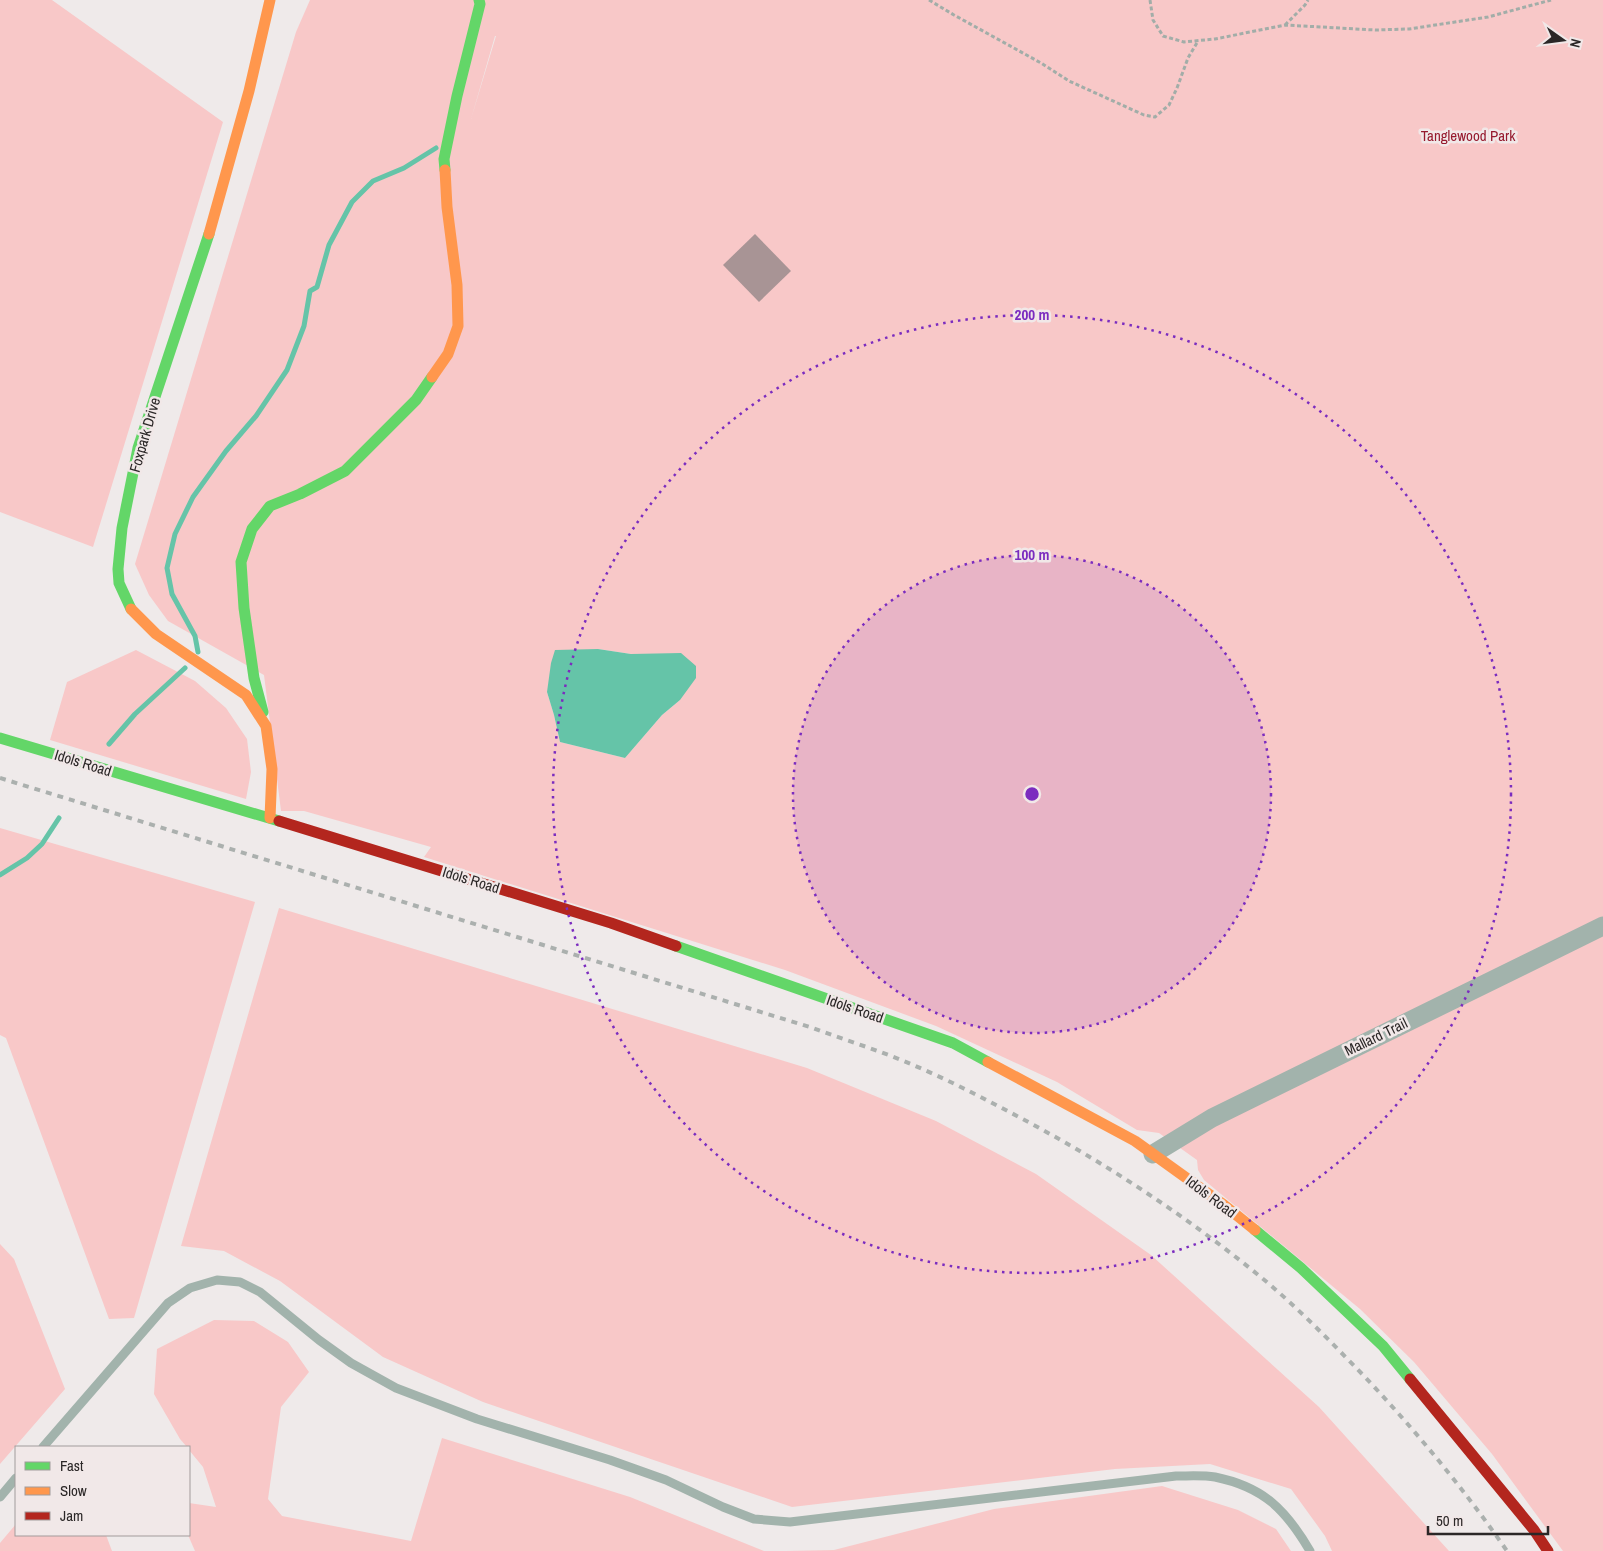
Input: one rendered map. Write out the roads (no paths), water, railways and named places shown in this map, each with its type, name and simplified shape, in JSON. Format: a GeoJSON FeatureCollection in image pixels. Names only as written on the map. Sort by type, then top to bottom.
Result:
{"type":"FeatureCollection","features":[{"type":"Feature","properties":{"kind":"street","name":"Foxpark Drive"},"geometry":{"type":"LineString","coordinates":[[270,0],[249,91],[205,250],[138,448],[122,528],[118,570],[124,596],[136,615],[156,634],[196,663],[228,681],[246,695],[256,707],[266,726],[272,769],[270,818]]}},
{"type":"Feature","properties":{"kind":"street"},"geometry":{"type":"LineString","coordinates":[[266,726],[254,678],[244,608],[241,562],[252,529],[270,506],[300,494],[345,471],[416,400],[448,354],[458,326],[457,285],[447,207],[444,159],[457,96],[480,4],[479,0]]}},
{"type":"Feature","properties":{"kind":"street","name":"Idols Road"},"geometry":{"type":"LineString","coordinates":[[0,738],[270,818],[611,923],[953,1043],[1135,1141],[1224,1205],[1301,1268],[1383,1346],[1534,1530],[1548,1551]]}},
{"type":"Feature","properties":{"kind":"street","name":"Mallard Trail"},"geometry":{"type":"LineString","coordinates":[[1153,1154],[1212,1118],[1603,926]]}},
{"type":"Feature","properties":{"kind":"lane"},"geometry":{"type":"LineString","coordinates":[[44,1446],[168,1303],[190,1288],[216,1280],[240,1282],[260,1292],[319,1340],[351,1363],[396,1388],[477,1419],[610,1460],[666,1480],[723,1507],[754,1519],[790,1522],[1176,1476],[1214,1477],[1250,1488],[1278,1506],[1301,1535],[1310,1551]]}},
{"type":"Feature","properties":{"kind":"lane"},"geometry":{"type":"LineString","coordinates":[[0,1497],[15,1479]]}},
{"type":"Feature","properties":{"kind":"waterway"},"geometry":{"type":"LineString","coordinates":[[198,652],[195,636],[172,594],[167,568],[175,534],[193,497],[226,451],[256,416],[287,370],[304,326],[310,291],[317,287],[329,245],[352,202],[373,181],[404,168],[436,148]]}},
{"type":"Feature","properties":{"kind":"waterway"},"geometry":{"type":"LineString","coordinates":[[109,744],[135,714],[185,668]]}},
{"type":"Feature","properties":{"kind":"waterway"},"geometry":{"type":"LineString","coordinates":[[0,875],[27,858],[42,844],[59,818]]}},
{"type":"Feature","properties":{"kind":"railway"},"geometry":{"type":"LineString","coordinates":[[0,778],[813,1028],[901,1060],[1017,1116],[1083,1153],[1178,1214],[1239,1259],[1293,1305],[1364,1376],[1402,1418],[1457,1483],[1507,1551]]}},
{"type":"Feature","properties":{"kind":"park label","name":"Tanglewood Park"},"geometry":{"type":"Point","coordinates":[1468,136]}}]}
